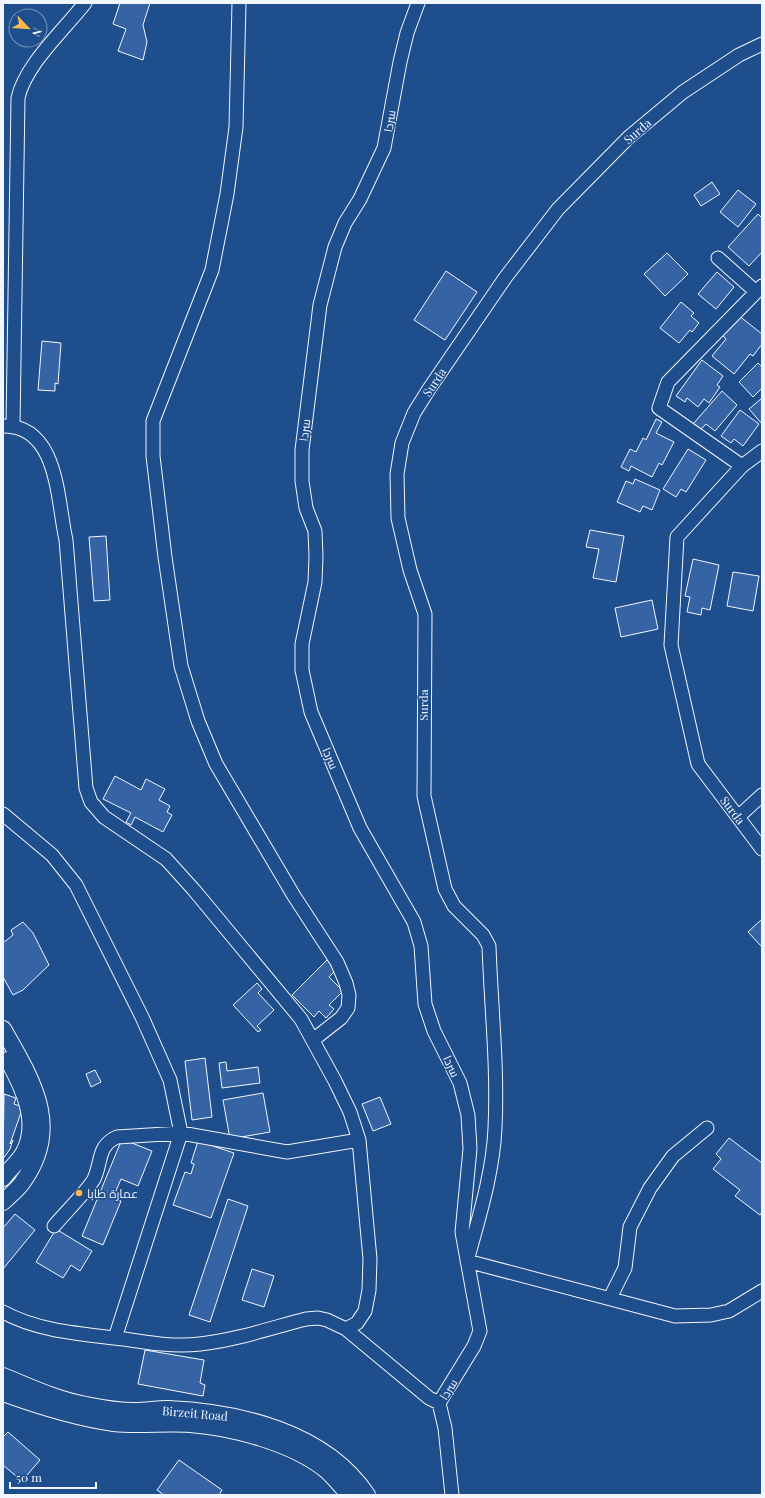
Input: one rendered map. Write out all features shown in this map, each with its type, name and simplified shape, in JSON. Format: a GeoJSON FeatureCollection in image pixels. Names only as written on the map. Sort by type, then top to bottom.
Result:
{"type":"FeatureCollection","features":[{"type":"Feature","properties":{"kind":"main road"},"geometry":{"type":"LineString","coordinates":[[3,1028],[32,1080],[41,1113],[42,1130],[38,1155],[30,1170],[22,1184],[3,1202]]}},
{"type":"Feature","properties":{"kind":"main road"},"geometry":{"type":"LineString","coordinates":[[3,1051],[21,1085],[27,1101],[30,1124],[29,1135],[23,1153],[3,1178]]}},
{"type":"Feature","properties":{"kind":"main road","name":"Birzeit Road"},"geometry":{"type":"LineString","coordinates":[[3,1376],[48,1394],[85,1405],[133,1411],[166,1409],[222,1414],[261,1425],[300,1438],[328,1453],[367,1495]]}},
{"type":"Feature","properties":{"kind":"main road","name":"Birzeit Road"},"geometry":{"type":"LineString","coordinates":[[3,1393],[81,1418],[134,1424],[189,1424],[212,1426],[264,1440],[298,1453],[326,1470],[349,1495]]}},
{"type":"Feature","properties":{"kind":"street"},"geometry":{"type":"LineString","coordinates":[[86,3],[33,66],[20,88],[18,98],[8,426],[27,432],[42,447],[51,463],[57,482],[61,518],[66,540],[86,788],[91,802],[104,817],[166,860],[194,890],[301,1019],[350,1112],[359,1140],[363,1198],[368,1236],[369,1290],[365,1311],[357,1323],[346,1330]]}},
{"type":"Feature","properties":{"kind":"street"},"geometry":{"type":"LineString","coordinates":[[239,3],[236,128],[227,194],[212,270],[153,421],[153,456],[165,557],[181,666],[198,721],[216,764],[294,896],[337,962],[346,983],[349,995],[348,1008],[341,1018],[313,1040]]}},
{"type":"Feature","properties":{"kind":"street","name":"سردا"},"geometry":{"type":"LineString","coordinates":[[418,3],[401,55],[384,148],[360,199],[345,223],[335,247],[320,305],[302,450],[302,481],[306,508],[315,531],[316,557],[315,582],[302,644],[302,670],[310,712],[360,828],[414,922],[421,946],[425,1004],[434,1030],[460,1083],[468,1115],[470,1142],[462,1232],[480,1331],[474,1346],[438,1403],[445,1428],[452,1495]]}},
{"type":"Feature","properties":{"kind":"street","name":"Surda"},"geometry":{"type":"LineString","coordinates":[[467,1261],[488,1183],[495,1129],[495,1078],[490,946],[483,935],[454,906],[445,889],[424,796],[424,614],[410,570],[398,518],[397,474],[400,451],[412,419],[429,389],[505,278],[558,209],[629,137],[682,92],[739,55],[762,44]]}},
{"type":"Feature","properties":{"kind":"street"},"geometry":{"type":"LineString","coordinates":[[718,258],[759,288],[668,382],[659,408],[742,466]]}},
{"type":"Feature","properties":{"kind":"street","name":"Surda"},"geometry":{"type":"LineString","coordinates":[[762,451],[742,466],[677,537],[671,645],[698,764],[762,849]]}},
{"type":"Feature","properties":{"kind":"street"},"geometry":{"type":"LineString","coordinates":[[738,817],[762,795]]}},
{"type":"Feature","properties":{"kind":"street"},"geometry":{"type":"LineString","coordinates":[[3,814],[52,855],[76,885],[142,1017],[170,1080],[181,1133],[115,1338]]}},
{"type":"Feature","properties":{"kind":"street"},"geometry":{"type":"LineString","coordinates":[[610,1298],[625,1268],[630,1227],[650,1188],[673,1156],[707,1128]]}},
{"type":"Feature","properties":{"kind":"street"},"geometry":{"type":"LineString","coordinates":[[54,1226],[94,1179],[103,1149],[108,1141],[117,1137],[181,1133],[287,1152],[359,1140]]}},
{"type":"Feature","properties":{"kind":"street"},"geometry":{"type":"LineString","coordinates":[[467,1261],[675,1316],[710,1315],[730,1311],[762,1291]]}},
{"type":"Feature","properties":{"kind":"street"},"geometry":{"type":"LineString","coordinates":[[3,1312],[15,1318],[47,1329],[165,1345],[198,1345],[228,1340],[292,1323],[318,1318],[346,1330],[429,1398],[438,1403]]}},
{"type":"Feature","properties":{"kind":"building"},"geometry":{"type":"Polygon","coordinates":[[[120,3],[150,3],[143,25],[147,42],[143,60],[118,51],[126,29],[113,24],[120,3]]]}},
{"type":"Feature","properties":{"kind":"building"},"geometry":{"type":"Polygon","coordinates":[[[712,182],[720,194],[701,206],[694,195],[712,182]]]}},
{"type":"Feature","properties":{"kind":"building"},"geometry":{"type":"Polygon","coordinates":[[[738,190],[756,204],[738,227],[720,212],[738,190]]]}},
{"type":"Feature","properties":{"kind":"building"},"geometry":{"type":"Polygon","coordinates":[[[758,214],[762,218],[762,252],[749,266],[728,247],[758,214]]]}},
{"type":"Feature","properties":{"kind":"building"},"geometry":{"type":"Polygon","coordinates":[[[667,253],[688,274],[665,296],[644,274],[667,253]]]}},
{"type":"Feature","properties":{"kind":"building"},"geometry":{"type":"Polygon","coordinates":[[[446,271],[477,292],[445,340],[414,320],[446,271]]]}},
{"type":"Feature","properties":{"kind":"building"},"geometry":{"type":"Polygon","coordinates":[[[717,272],[734,287],[716,309],[698,294],[717,272]]]}},
{"type":"Feature","properties":{"kind":"building"},"geometry":{"type":"Polygon","coordinates":[[[681,302],[694,313],[691,316],[699,323],[692,332],[690,330],[679,343],[660,328],[681,302]]]}},
{"type":"Feature","properties":{"kind":"building"},"geometry":{"type":"Polygon","coordinates":[[[738,315],[762,334],[762,344],[753,356],[750,354],[734,374],[712,356],[726,339],[722,335],[738,315]]]}},
{"type":"Feature","properties":{"kind":"building"},"geometry":{"type":"Polygon","coordinates":[[[42,341],[61,343],[58,384],[55,383],[55,391],[38,390],[42,341]]]}},
{"type":"Feature","properties":{"kind":"building"},"geometry":{"type":"Polygon","coordinates":[[[702,360],[723,376],[717,385],[720,387],[709,403],[704,399],[698,407],[687,398],[685,402],[676,396],[702,360]]]}},
{"type":"Feature","properties":{"kind":"building"},"geometry":{"type":"Polygon","coordinates":[[[758,363],[762,367],[762,388],[753,397],[739,382],[758,363]]]}},
{"type":"Feature","properties":{"kind":"building"},"geometry":{"type":"Polygon","coordinates":[[[722,391],[737,405],[715,431],[706,424],[700,430],[693,424],[722,391]]]}},
{"type":"Feature","properties":{"kind":"building"},"geometry":{"type":"Polygon","coordinates":[[[762,398],[762,424],[749,409],[762,398]]]}},
{"type":"Feature","properties":{"kind":"building"},"geometry":{"type":"Polygon","coordinates":[[[740,410],[759,424],[743,446],[734,439],[731,443],[721,436],[740,410]]]}},
{"type":"Feature","properties":{"kind":"building"},"geometry":{"type":"Polygon","coordinates":[[[656,419],[662,422],[656,433],[674,442],[662,465],[659,463],[652,477],[631,466],[629,471],[621,467],[630,449],[636,452],[643,438],[646,440],[656,419]]]}},
{"type":"Feature","properties":{"kind":"building"},"geometry":{"type":"Polygon","coordinates":[[[688,449],[706,460],[686,492],[681,489],[676,497],[663,489],[688,449]]]}},
{"type":"Feature","properties":{"kind":"building"},"geometry":{"type":"Polygon","coordinates":[[[635,479],[660,490],[652,510],[643,506],[640,512],[617,502],[626,481],[633,484],[635,479]]]}},
{"type":"Feature","properties":{"kind":"building"},"geometry":{"type":"Polygon","coordinates":[[[590,530],[624,536],[616,582],[593,578],[599,549],[586,547],[590,530]]]}},
{"type":"Feature","properties":{"kind":"building"},"geometry":{"type":"Polygon","coordinates":[[[106,536],[110,600],[94,601],[89,537],[106,536]]]}},
{"type":"Feature","properties":{"kind":"building"},"geometry":{"type":"Polygon","coordinates":[[[693,559],[719,565],[710,610],[702,608],[701,615],[687,612],[690,597],[685,596],[693,559]]]}},
{"type":"Feature","properties":{"kind":"building"},"geometry":{"type":"Polygon","coordinates":[[[733,572],[759,576],[753,611],[727,606],[733,572]]]}},
{"type":"Feature","properties":{"kind":"building"},"geometry":{"type":"Polygon","coordinates":[[[652,600],[658,629],[621,637],[615,608],[652,600]]]}},
{"type":"Feature","properties":{"kind":"building"},"geometry":{"type":"Polygon","coordinates":[[[115,776],[141,790],[146,779],[165,789],[159,800],[170,806],[167,812],[172,815],[163,832],[135,817],[131,825],[126,822],[131,813],[103,799],[115,776]]]}},
{"type":"Feature","properties":{"kind":"building"},"geometry":{"type":"Polygon","coordinates":[[[762,919],[762,947],[748,932],[762,919]]]}},
{"type":"Feature","properties":{"kind":"building"},"geometry":{"type":"Polygon","coordinates":[[[23,922],[33,933],[49,965],[23,990],[13,995],[3,977],[3,943],[13,935],[11,930],[23,922]]]}},
{"type":"Feature","properties":{"kind":"building"},"geometry":{"type":"Polygon","coordinates":[[[327,960],[336,970],[329,977],[343,991],[329,1005],[334,1009],[326,1018],[319,1011],[314,1017],[292,995],[327,960]]]}},
{"type":"Feature","properties":{"kind":"building"},"geometry":{"type":"Polygon","coordinates":[[[257,983],[262,989],[258,993],[274,1010],[257,1026],[261,1030],[258,1032],[233,1005],[257,983]]]}},
{"type":"Feature","properties":{"kind":"building"},"geometry":{"type":"Polygon","coordinates":[[[205,1058],[212,1117],[192,1120],[185,1061],[205,1058]]]}},
{"type":"Feature","properties":{"kind":"building"},"geometry":{"type":"Polygon","coordinates":[[[226,1062],[227,1071],[258,1067],[260,1083],[222,1088],[219,1063],[226,1062]]]}},
{"type":"Feature","properties":{"kind":"building"},"geometry":{"type":"Polygon","coordinates":[[[95,1070],[101,1082],[91,1087],[86,1074],[95,1070]]]}},
{"type":"Feature","properties":{"kind":"building"},"geometry":{"type":"Polygon","coordinates":[[[263,1093],[270,1132],[230,1139],[223,1100],[263,1093]]]}},
{"type":"Feature","properties":{"kind":"building"},"geometry":{"type":"Polygon","coordinates":[[[4,1094],[16,1098],[14,1104],[23,1107],[10,1144],[13,1140],[10,1149],[3,1159],[4,1094]]]}},
{"type":"Feature","properties":{"kind":"building"},"geometry":{"type":"Polygon","coordinates":[[[380,1097],[391,1124],[373,1131],[362,1104],[380,1097]]]}},
{"type":"Feature","properties":{"kind":"building"},"geometry":{"type":"Polygon","coordinates":[[[729,1138],[762,1163],[762,1212],[760,1215],[735,1196],[740,1190],[713,1169],[721,1159],[716,1154],[729,1138]]]}},
{"type":"Feature","properties":{"kind":"building"},"geometry":{"type":"Polygon","coordinates":[[[122,1139],[152,1151],[138,1186],[121,1179],[113,1198],[121,1201],[103,1245],[82,1236],[122,1139]]]}},
{"type":"Feature","properties":{"kind":"building"},"geometry":{"type":"Polygon","coordinates":[[[198,1141],[234,1153],[211,1218],[173,1205],[185,1172],[191,1174],[194,1164],[191,1163],[198,1141]]]}},
{"type":"Feature","properties":{"kind":"building"},"geometry":{"type":"Polygon","coordinates":[[[228,1199],[248,1206],[210,1322],[189,1315],[228,1199]]]}},
{"type":"Feature","properties":{"kind":"building"},"geometry":{"type":"Polygon","coordinates":[[[15,1214],[35,1230],[3,1269],[3,1228],[15,1214]]]}},
{"type":"Feature","properties":{"kind":"building"},"geometry":{"type":"Polygon","coordinates":[[[56,1229],[92,1251],[80,1271],[71,1265],[63,1278],[36,1262],[56,1229]]]}},
{"type":"Feature","properties":{"kind":"building"},"geometry":{"type":"Polygon","coordinates":[[[252,1269],[274,1276],[264,1307],[242,1300],[252,1269]]]}},
{"type":"Feature","properties":{"kind":"building"},"geometry":{"type":"Polygon","coordinates":[[[145,1350],[204,1360],[200,1383],[205,1385],[203,1396],[138,1384],[145,1350]]]}},
{"type":"Feature","properties":{"kind":"building"},"geometry":{"type":"Polygon","coordinates":[[[8,1432],[40,1460],[22,1481],[3,1465],[3,1437],[8,1432]]]}},
{"type":"Feature","properties":{"kind":"building"},"geometry":{"type":"Polygon","coordinates":[[[179,1460],[222,1490],[219,1495],[164,1495],[157,1490],[179,1460]]]}},
{"type":"Feature","properties":{"kind":"place","name":"عمارة طابا"},"geometry":{"type":"Point","coordinates":[79,1193]}}]}
